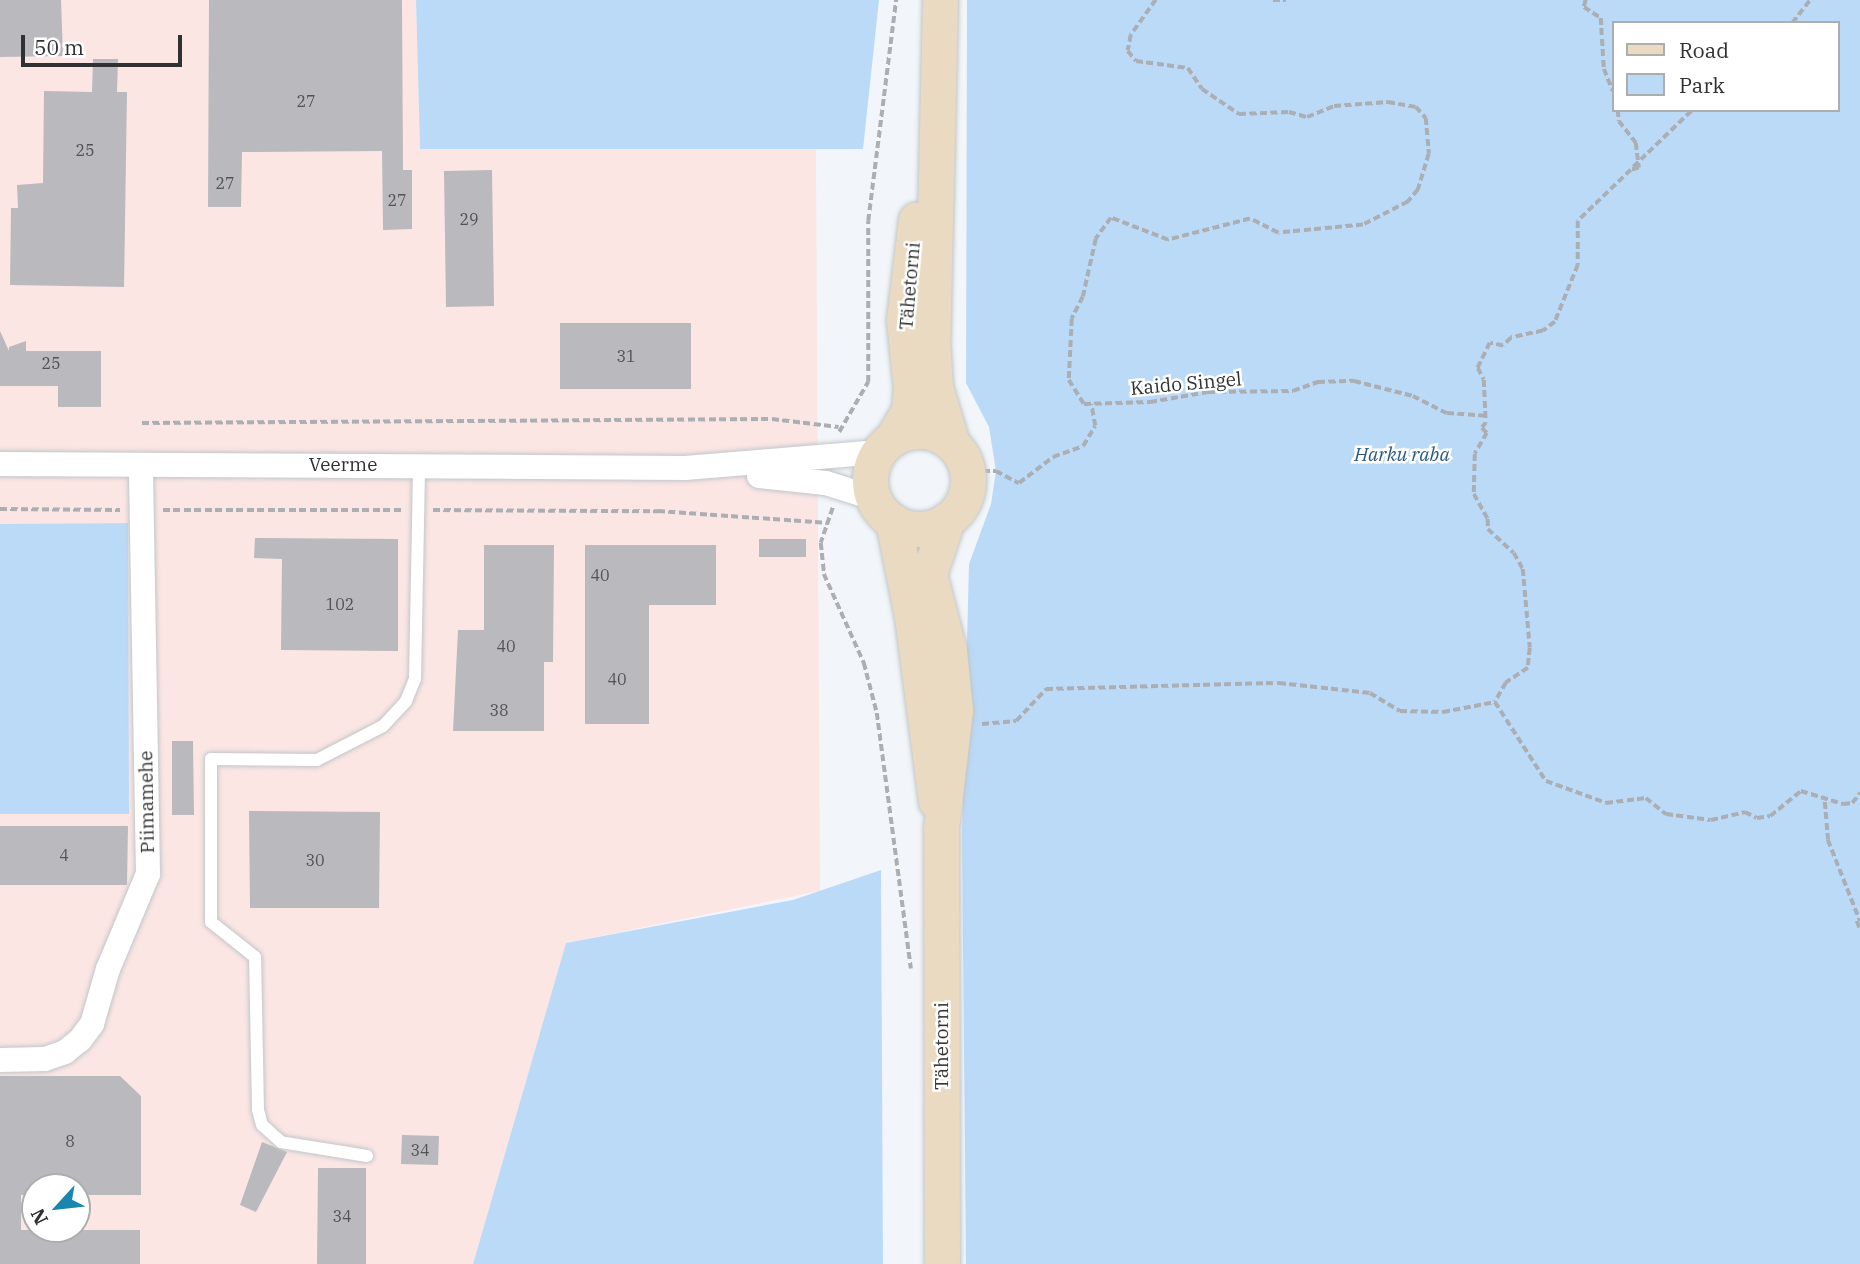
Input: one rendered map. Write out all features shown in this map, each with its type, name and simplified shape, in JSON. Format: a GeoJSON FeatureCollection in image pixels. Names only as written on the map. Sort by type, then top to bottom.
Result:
{"type":"FeatureCollection","features":[{"type":"Feature","properties":{"kind":"street","name":"Tähetorni"},"geometry":{"type":"LineString","coordinates":[[940,0],[934,131],[932,341],[935,387],[952,444]]}},
{"type":"Feature","properties":{"kind":"street","name":"Tähetorni"},"geometry":{"type":"LineString","coordinates":[[886,446],[909,411],[906,286],[934,131]]}},
{"type":"Feature","properties":{"kind":"street"},"geometry":{"type":"LineString","coordinates":[[923,431],[952,444],[965,462],[968,483],[962,504],[947,520],[920,529],[883,510],[871,470],[886,446],[923,431]]}},
{"type":"Feature","properties":{"kind":"street","name":"Veerme"},"geometry":{"type":"LineString","coordinates":[[0,464],[685,468],[839,458],[886,446]]}},
{"type":"Feature","properties":{"kind":"street","name":"Piimamehe"},"geometry":{"type":"LineString","coordinates":[[0,1060],[45,1059],[65,1052],[80,1040],[92,1024],[108,969],[148,874],[141,465]]}},
{"type":"Feature","properties":{"kind":"street","name":"Veerme"},"geometry":{"type":"LineString","coordinates":[[685,468],[840,486],[883,510]]}},
{"type":"Feature","properties":{"kind":"street","name":"Tähetorni"},"geometry":{"type":"LineString","coordinates":[[883,510],[912,616],[941,829]]}},
{"type":"Feature","properties":{"kind":"street","name":"Tähetorni"},"geometry":{"type":"LineString","coordinates":[[942,1264],[941,829],[956,710],[949,651],[929,574],[947,520]]}},
{"type":"Feature","properties":{"kind":"lane"},"geometry":{"type":"LineString","coordinates":[[366,1156],[281,1142],[262,1125],[257,1110],[255,957],[211,922],[211,759],[317,760],[383,726],[406,701],[415,679],[419,466]]}},
{"type":"Feature","properties":{"kind":"path"},"geometry":{"type":"LineString","coordinates":[[839,458],[839,427],[868,382],[868,221],[896,0]]}},
{"type":"Feature","properties":{"kind":"path"},"geometry":{"type":"LineString","coordinates":[[984,471],[996,471],[1019,483],[1053,457],[1083,446],[1095,426],[1091,404],[1084,404],[1069,380],[1072,319],[1083,297],[1096,239],[1111,218],[1168,240],[1250,219],[1278,233],[1363,225],[1408,202],[1418,190],[1429,154],[1426,118],[1416,107],[1388,102],[1334,106],[1307,117],[1289,112],[1239,114],[1202,89],[1188,68],[1136,61],[1128,51],[1131,35],[1156,0]]}},
{"type":"Feature","properties":{"kind":"path"},"geometry":{"type":"LineString","coordinates":[[1273,0],[1286,0]]}},
{"type":"Feature","properties":{"kind":"path"},"geometry":{"type":"LineString","coordinates":[[1586,0],[1584,8],[1601,18],[1604,69],[1612,89]]}},
{"type":"Feature","properties":{"kind":"path"},"geometry":{"type":"LineString","coordinates":[[1794,21],[1810,0]]}},
{"type":"Feature","properties":{"kind":"path"},"geometry":{"type":"LineString","coordinates":[[978,725],[1016,721],[1046,689],[1279,683],[1370,694],[1400,711],[1443,712],[1495,702],[1506,683],[1528,668],[1530,648],[1523,569],[1514,553],[1488,529],[1488,519],[1474,494],[1475,454],[1487,433],[1482,428],[1486,416],[1484,380],[1478,368],[1490,343],[1503,346],[1511,338],[1543,331],[1555,322],[1578,265],[1578,221],[1631,170],[1639,168],[1640,160],[1619,112]]}},
{"type":"Feature","properties":{"kind":"path"},"geometry":{"type":"LineString","coordinates":[[1640,160],[1690,112]]}},
{"type":"Feature","properties":{"kind":"path","name":"Kaido Singel"},"geometry":{"type":"LineString","coordinates":[[1091,404],[1150,402],[1208,392],[1293,391],[1318,382],[1354,382],[1413,396],[1447,413],[1486,416]]}},
{"type":"Feature","properties":{"kind":"path"},"geometry":{"type":"LineString","coordinates":[[142,423],[772,419],[839,427]]}},
{"type":"Feature","properties":{"kind":"path"},"geometry":{"type":"LineString","coordinates":[[840,486],[821,543],[824,574],[864,663],[877,713],[912,976]]}},
{"type":"Feature","properties":{"kind":"path"},"geometry":{"type":"LineString","coordinates":[[1495,702],[1546,781],[1587,798],[1623,803],[1646,798],[1666,814],[1711,820],[1745,812],[1757,818],[1770,816],[1801,791],[1825,802],[1852,803],[1860,793]]}},
{"type":"Feature","properties":{"kind":"path"},"geometry":{"type":"LineString","coordinates":[[1825,802],[1828,840],[1860,929]]}},
{"type":"Feature","properties":{"kind":"shaded area"},"geometry":{"type":"Polygon","coordinates":[[[0,0],[416,0],[420,149],[816,148],[820,891],[566,943],[473,1264],[0,1264],[0,814],[128,814],[128,523],[0,524],[0,0]]]}},
{"type":"Feature","properties":{"kind":"green space"},"geometry":{"type":"Polygon","coordinates":[[[416,0],[879,0],[863,149],[420,149],[416,0]]]}},
{"type":"Feature","properties":{"kind":"green space","name":"Harku raba"},"geometry":{"type":"Polygon","coordinates":[[[967,0],[1860,0],[1860,1264],[966,1264],[962,835],[969,564],[991,504],[996,471],[989,427],[966,383],[967,0]]]}},
{"type":"Feature","properties":{"kind":"green space"},"geometry":{"type":"Polygon","coordinates":[[[128,523],[129,814],[0,814],[0,524],[128,523]]]}},
{"type":"Feature","properties":{"kind":"green space"},"geometry":{"type":"Polygon","coordinates":[[[881,870],[883,1264],[473,1264],[566,943],[793,900],[881,870]]]}},
{"type":"Feature","properties":{"kind":"building"},"geometry":{"type":"Polygon","coordinates":[[[0,0],[61,0],[63,56],[0,57],[0,0]]]}},
{"type":"Feature","properties":{"kind":"building"},"geometry":{"type":"Polygon","coordinates":[[[209,0],[402,0],[403,170],[412,170],[412,229],[383,230],[382,151],[242,152],[241,207],[208,207],[209,0]]]}},
{"type":"Feature","properties":{"kind":"building"},"geometry":{"type":"Polygon","coordinates":[[[93,59],[118,59],[117,92],[127,92],[124,287],[10,285],[11,208],[18,208],[17,185],[43,183],[44,91],[92,92],[93,59]]]}},
{"type":"Feature","properties":{"kind":"building"},"geometry":{"type":"Polygon","coordinates":[[[492,170],[494,306],[446,307],[444,171],[492,170]]]}},
{"type":"Feature","properties":{"kind":"building"},"geometry":{"type":"Polygon","coordinates":[[[560,323],[691,323],[691,389],[560,389],[560,323]]]}},
{"type":"Feature","properties":{"kind":"building"},"geometry":{"type":"Polygon","coordinates":[[[0,331],[9,351],[9,347],[26,341],[26,351],[101,351],[101,407],[58,407],[58,386],[0,386],[0,331]]]}},
{"type":"Feature","properties":{"kind":"building"},"geometry":{"type":"Polygon","coordinates":[[[255,538],[398,539],[398,651],[281,650],[282,559],[254,558],[255,538]]]}},
{"type":"Feature","properties":{"kind":"building"},"geometry":{"type":"Polygon","coordinates":[[[759,539],[806,539],[806,557],[759,557],[759,539]]]}},
{"type":"Feature","properties":{"kind":"building"},"geometry":{"type":"Polygon","coordinates":[[[484,545],[554,545],[553,662],[544,662],[544,731],[453,731],[458,630],[484,630],[484,545]]]}},
{"type":"Feature","properties":{"kind":"building"},"geometry":{"type":"Polygon","coordinates":[[[585,545],[716,545],[716,605],[649,605],[649,724],[585,724],[585,545]]]}},
{"type":"Feature","properties":{"kind":"building"},"geometry":{"type":"Polygon","coordinates":[[[172,741],[193,741],[194,815],[172,815],[172,741]]]}},
{"type":"Feature","properties":{"kind":"building"},"geometry":{"type":"Polygon","coordinates":[[[249,811],[380,812],[379,908],[250,908],[249,811]]]}},
{"type":"Feature","properties":{"kind":"building"},"geometry":{"type":"Polygon","coordinates":[[[0,826],[128,826],[127,885],[0,885],[0,826]]]}},
{"type":"Feature","properties":{"kind":"building"},"geometry":{"type":"Polygon","coordinates":[[[0,1076],[120,1076],[141,1096],[141,1195],[91,1195],[91,1173],[21,1173],[21,1243],[91,1243],[91,1230],[140,1230],[140,1264],[0,1264],[0,1076]]]}},
{"type":"Feature","properties":{"kind":"building"},"geometry":{"type":"Polygon","coordinates":[[[402,1135],[439,1136],[438,1165],[401,1164],[402,1135]]]}},
{"type":"Feature","properties":{"kind":"building"},"geometry":{"type":"Polygon","coordinates":[[[262,1142],[287,1152],[256,1212],[240,1205],[262,1142]]]}},
{"type":"Feature","properties":{"kind":"building"},"geometry":{"type":"Polygon","coordinates":[[[318,1168],[366,1168],[366,1264],[317,1264],[318,1168]]]}}]}
